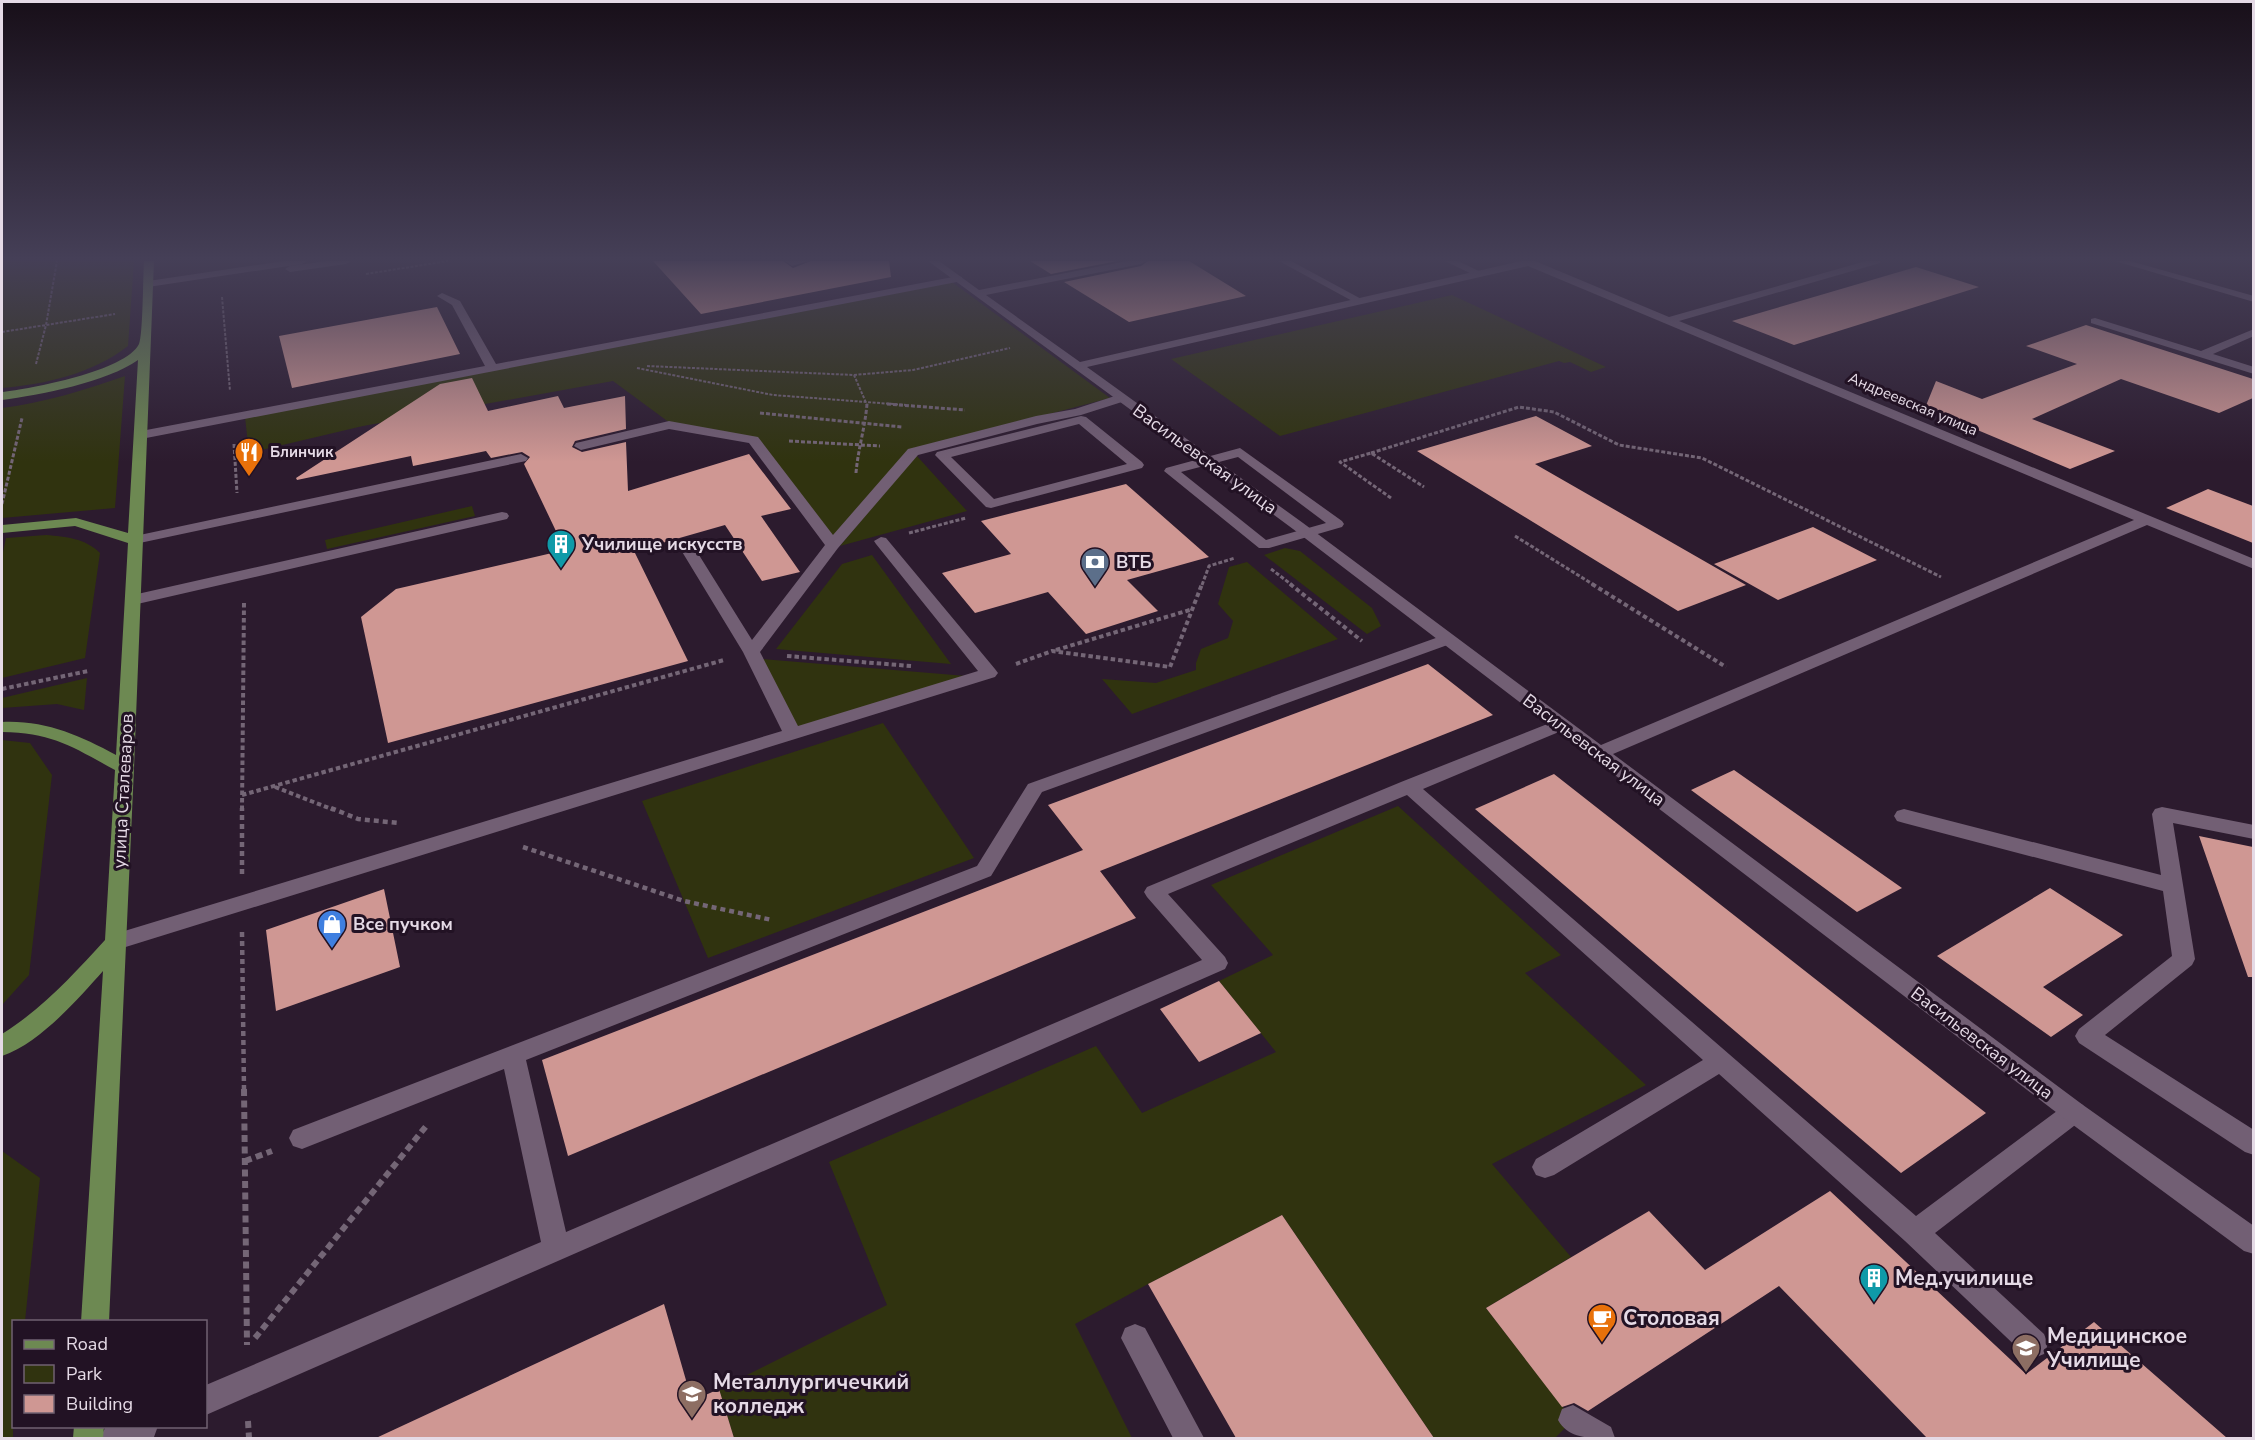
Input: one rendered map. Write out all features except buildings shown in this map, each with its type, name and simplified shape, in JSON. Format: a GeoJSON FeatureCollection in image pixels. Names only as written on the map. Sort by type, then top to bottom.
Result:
{"type":"FeatureCollection","features":[{"type":"Feature","properties":{"kind":"main road","name":"улица Сталеваров"},"geometry":{"type":"LineString","coordinates":[[95,1320],[146,328]]}},
{"type":"Feature","properties":{"kind":"main road"},"geometry":{"type":"LineString","coordinates":[[2,396],[28,393],[99,374],[133,359],[145,344]]}},
{"type":"Feature","properties":{"kind":"main road"},"geometry":{"type":"LineString","coordinates":[[2,529],[76,522],[135,540]]}},
{"type":"Feature","properties":{"kind":"main road"},"geometry":{"type":"LineString","coordinates":[[2,727],[26,725],[54,730],[124,768]]}},
{"type":"Feature","properties":{"kind":"main road"},"geometry":{"type":"LineString","coordinates":[[2,1046],[26,1032],[61,1002],[116,942]]}},
{"type":"Feature","properties":{"kind":"street"},"geometry":{"type":"LineString","coordinates":[[470,328],[492,368]]}},
{"type":"Feature","properties":{"kind":"street"},"geometry":{"type":"LineString","coordinates":[[141,435],[700,328]]}},
{"type":"Feature","properties":{"kind":"street","name":"Васильевская улица"},"geometry":{"type":"LineString","coordinates":[[1026,328],[1306,532],[2074,1112],[2253,1242]]}},
{"type":"Feature","properties":{"kind":"street"},"geometry":{"type":"LineString","coordinates":[[1077,366],[1244,328]]}},
{"type":"Feature","properties":{"kind":"street","name":"Андреевская улица"},"geometry":{"type":"LineString","coordinates":[[1690,328],[2253,565]]}},
{"type":"Feature","properties":{"kind":"street"},"geometry":{"type":"LineString","coordinates":[[2117,328],[2253,371]]}},
{"type":"Feature","properties":{"kind":"street"},"geometry":{"type":"LineString","coordinates":[[2201,355],[2253,332]]}},
{"type":"Feature","properties":{"kind":"street"},"geometry":{"type":"LineString","coordinates":[[751,652],[833,545],[913,452],[1040,424],[1121,398]]}},
{"type":"Feature","properties":{"kind":"street"},"geometry":{"type":"LineString","coordinates":[[1081,420],[1137,465],[991,504],[942,455],[1011,438],[1040,424],[1081,420]]}},
{"type":"Feature","properties":{"kind":"street"},"geometry":{"type":"LineString","coordinates":[[581,446],[669,425],[753,440],[833,545]]}},
{"type":"Feature","properties":{"kind":"street"},"geometry":{"type":"LineString","coordinates":[[1240,452],[1337,524],[1264,545],[1171,471],[1208,461],[1240,452]]}},
{"type":"Feature","properties":{"kind":"street"},"geometry":{"type":"LineString","coordinates":[[135,540],[239,516],[521,458]]}},
{"type":"Feature","properties":{"kind":"street"},"geometry":{"type":"LineString","coordinates":[[133,600],[502,516]]}},
{"type":"Feature","properties":{"kind":"street"},"geometry":{"type":"LineString","coordinates":[[1599,753],[2147,520]]}},
{"type":"Feature","properties":{"kind":"street"},"geometry":{"type":"LineString","coordinates":[[116,942],[990,673],[881,541]]}},
{"type":"Feature","properties":{"kind":"street"},"geometry":{"type":"LineString","coordinates":[[689,550],[751,652],[793,734]]}},
{"type":"Feature","properties":{"kind":"street"},"geometry":{"type":"LineString","coordinates":[[302,1138],[984,871],[1035,788],[1447,639]]}},
{"type":"Feature","properties":{"kind":"street"},"geometry":{"type":"LineString","coordinates":[[207,1400],[1217,963],[1154,892],[1560,725]]}},
{"type":"Feature","properties":{"kind":"street"},"geometry":{"type":"LineString","coordinates":[[1408,786],[1915,1232],[2034,1344]]}},
{"type":"Feature","properties":{"kind":"street"},"geometry":{"type":"LineString","coordinates":[[2253,832],[2162,814],[2184,959],[2087,1036],[2253,1144]]}},
{"type":"Feature","properties":{"kind":"street"},"geometry":{"type":"LineString","coordinates":[[1904,816],[2174,886]]}},
{"type":"Feature","properties":{"kind":"street"},"geometry":{"type":"LineString","coordinates":[[513,1055],[556,1249]]}},
{"type":"Feature","properties":{"kind":"street"},"geometry":{"type":"LineString","coordinates":[[1545,1167],[1722,1060]]}},
{"type":"Feature","properties":{"kind":"street"},"geometry":{"type":"LineString","coordinates":[[1915,1232],[2074,1112]]}},
{"type":"Feature","properties":{"kind":"street"},"geometry":{"type":"LineString","coordinates":[[1135,1338],[1189,1438]]}},
{"type":"Feature","properties":{"kind":"street"},"geometry":{"type":"LineString","coordinates":[[1573,1420],[1600,1438]]}},
{"type":"Feature","properties":{"kind":"street"},"geometry":{"type":"LineString","coordinates":[[115,1438],[138,1428]]}},
{"type":"Feature","properties":{"kind":"path"},"geometry":{"type":"LineString","coordinates":[[2,332],[26,328]]}},
{"type":"Feature","properties":{"kind":"path"},"geometry":{"type":"LineString","coordinates":[[225,328],[239,516]]}},
{"type":"Feature","properties":{"kind":"path"},"geometry":{"type":"LineString","coordinates":[[973,411],[773,395],[636,367],[854,375],[913,370],[1011,348]]}},
{"type":"Feature","properties":{"kind":"path"},"geometry":{"type":"LineString","coordinates":[[854,375],[867,402],[865,423],[858,445],[855,480]]}},
{"type":"Feature","properties":{"kind":"path"},"geometry":{"type":"LineString","coordinates":[[1391,498],[1340,462],[1519,407],[1554,412],[1619,445],[1702,458],[1974,593]]}},
{"type":"Feature","properties":{"kind":"path"},"geometry":{"type":"LineString","coordinates":[[750,412],[908,427]]}},
{"type":"Feature","properties":{"kind":"path"},"geometry":{"type":"LineString","coordinates":[[753,440],[890,446]]}},
{"type":"Feature","properties":{"kind":"path"},"geometry":{"type":"LineString","coordinates":[[1371,453],[1424,487]]}},
{"type":"Feature","properties":{"kind":"path"},"geometry":{"type":"LineString","coordinates":[[881,541],[973,516]]}},
{"type":"Feature","properties":{"kind":"path"},"geometry":{"type":"LineString","coordinates":[[1515,536],[1756,686]]}},
{"type":"Feature","properties":{"kind":"path"},"geometry":{"type":"LineString","coordinates":[[1052,651],[1170,667],[1209,566],[1240,556]]}},
{"type":"Feature","properties":{"kind":"path"},"geometry":{"type":"LineString","coordinates":[[244,575],[242,904],[247,1348],[432,1119]]}},
{"type":"Feature","properties":{"kind":"path"},"geometry":{"type":"LineString","coordinates":[[990,673],[1052,651],[1193,609]]}},
{"type":"Feature","properties":{"kind":"path"},"geometry":{"type":"LineString","coordinates":[[242,795],[751,652],[918,667]]}},
{"type":"Feature","properties":{"kind":"path"},"geometry":{"type":"LineString","coordinates":[[2,689],[88,671]]}},
{"type":"Feature","properties":{"kind":"path"},"geometry":{"type":"LineString","coordinates":[[274,786],[358,819],[401,824]]}},
{"type":"Feature","properties":{"kind":"path"},"geometry":{"type":"LineString","coordinates":[[477,832],[684,901],[826,932]]}},
{"type":"Feature","properties":{"kind":"path"},"geometry":{"type":"LineString","coordinates":[[247,1382],[249,1438]]}},
{"type":"Feature","properties":{"kind":"green space"},"geometry":{"type":"Polygon","coordinates":[[[2,328],[129,328],[128,346],[99,364],[52,380],[2,388],[2,328]]]}},
{"type":"Feature","properties":{"kind":"green space"},"geometry":{"type":"Polygon","coordinates":[[[710,328],[1015,328],[1110,398],[908,451],[834,537],[757,438],[670,423],[613,381],[363,426],[249,453],[245,417],[710,328]]]}},
{"type":"Feature","properties":{"kind":"green space"},"geometry":{"type":"Polygon","coordinates":[[[1306,328],[1523,328],[1606,367],[1591,372],[1570,362],[1559,361],[1280,436],[1171,359],[1306,328]]]}},
{"type":"Feature","properties":{"kind":"green space"},"geometry":{"type":"Polygon","coordinates":[[[125,376],[115,508],[2,518],[2,408],[49,399],[125,376]]]}},
{"type":"Feature","properties":{"kind":"green space"},"geometry":{"type":"Polygon","coordinates":[[[916,455],[967,511],[840,546],[916,455]]]}},
{"type":"Feature","properties":{"kind":"green space"},"geometry":{"type":"Polygon","coordinates":[[[472,506],[475,516],[327,549],[325,540],[472,506]]]}},
{"type":"Feature","properties":{"kind":"green space"},"geometry":{"type":"Polygon","coordinates":[[[46,535],[82,541],[100,553],[85,658],[2,678],[2,557],[6,538],[46,535]]]}},
{"type":"Feature","properties":{"kind":"green space"},"geometry":{"type":"Polygon","coordinates":[[[1285,548],[1300,551],[1372,608],[1381,626],[1367,634],[1264,555],[1285,548]]]}},
{"type":"Feature","properties":{"kind":"green space"},"geometry":{"type":"Polygon","coordinates":[[[872,555],[951,664],[776,649],[842,564],[872,555]]]}},
{"type":"Feature","properties":{"kind":"green space"},"geometry":{"type":"Polygon","coordinates":[[[1247,562],[1338,639],[1132,714],[1102,679],[1156,683],[1196,670],[1201,649],[1228,638],[1233,621],[1218,604],[1229,567],[1247,562]]]}},
{"type":"Feature","properties":{"kind":"green space"},"geometry":{"type":"Polygon","coordinates":[[[761,659],[966,676],[797,728],[761,659]]]}},
{"type":"Feature","properties":{"kind":"green space"},"geometry":{"type":"Polygon","coordinates":[[[87,678],[84,710],[57,704],[2,708],[2,698],[87,678]]]}},
{"type":"Feature","properties":{"kind":"green space"},"geometry":{"type":"Polygon","coordinates":[[[883,723],[974,858],[708,958],[642,801],[883,723]]]}},
{"type":"Feature","properties":{"kind":"green space"},"geometry":{"type":"Polygon","coordinates":[[[2,740],[30,743],[52,775],[29,975],[2,1005],[2,740]]]}},
{"type":"Feature","properties":{"kind":"green space"},"geometry":{"type":"Polygon","coordinates":[[[1398,806],[1561,955],[1525,973],[1646,1085],[1492,1164],[1571,1257],[1486,1308],[1573,1420],[1555,1438],[1434,1438],[1282,1215],[1075,1324],[1132,1438],[734,1438],[719,1389],[887,1305],[829,1162],[1096,1046],[1142,1113],[1276,1052],[1219,981],[1273,955],[1211,885],[1398,806]]]}},
{"type":"Feature","properties":{"kind":"green space"},"geometry":{"type":"Polygon","coordinates":[[[2,1151],[40,1178],[25,1320],[12,1320],[13,1438],[2,1438],[2,1151]]]}},
{"type":"Feature","properties":{"kind":"place","name":"Блинчик"},"geometry":{"type":"Point","coordinates":[249,478]}},
{"type":"Feature","properties":{"kind":"place","name":"Училище искусств"},"geometry":{"type":"Point","coordinates":[561,570]}},
{"type":"Feature","properties":{"kind":"place","name":"ВТБ"},"geometry":{"type":"Point","coordinates":[1095,588]}},
{"type":"Feature","properties":{"kind":"place","name":"Все пучком"},"geometry":{"type":"Point","coordinates":[332,950]}},
{"type":"Feature","properties":{"kind":"place","name":"Мед.училище"},"geometry":{"type":"Point","coordinates":[1874,1304]}},
{"type":"Feature","properties":{"kind":"place","name":"Столовая"},"geometry":{"type":"Point","coordinates":[1602,1344]}},
{"type":"Feature","properties":{"kind":"place","name":"Медицинское Училище"},"geometry":{"type":"Point","coordinates":[2026,1374]}},
{"type":"Feature","properties":{"kind":"place","name":"Металлургичечкий колледж"},"geometry":{"type":"Point","coordinates":[692,1420]}}]}
